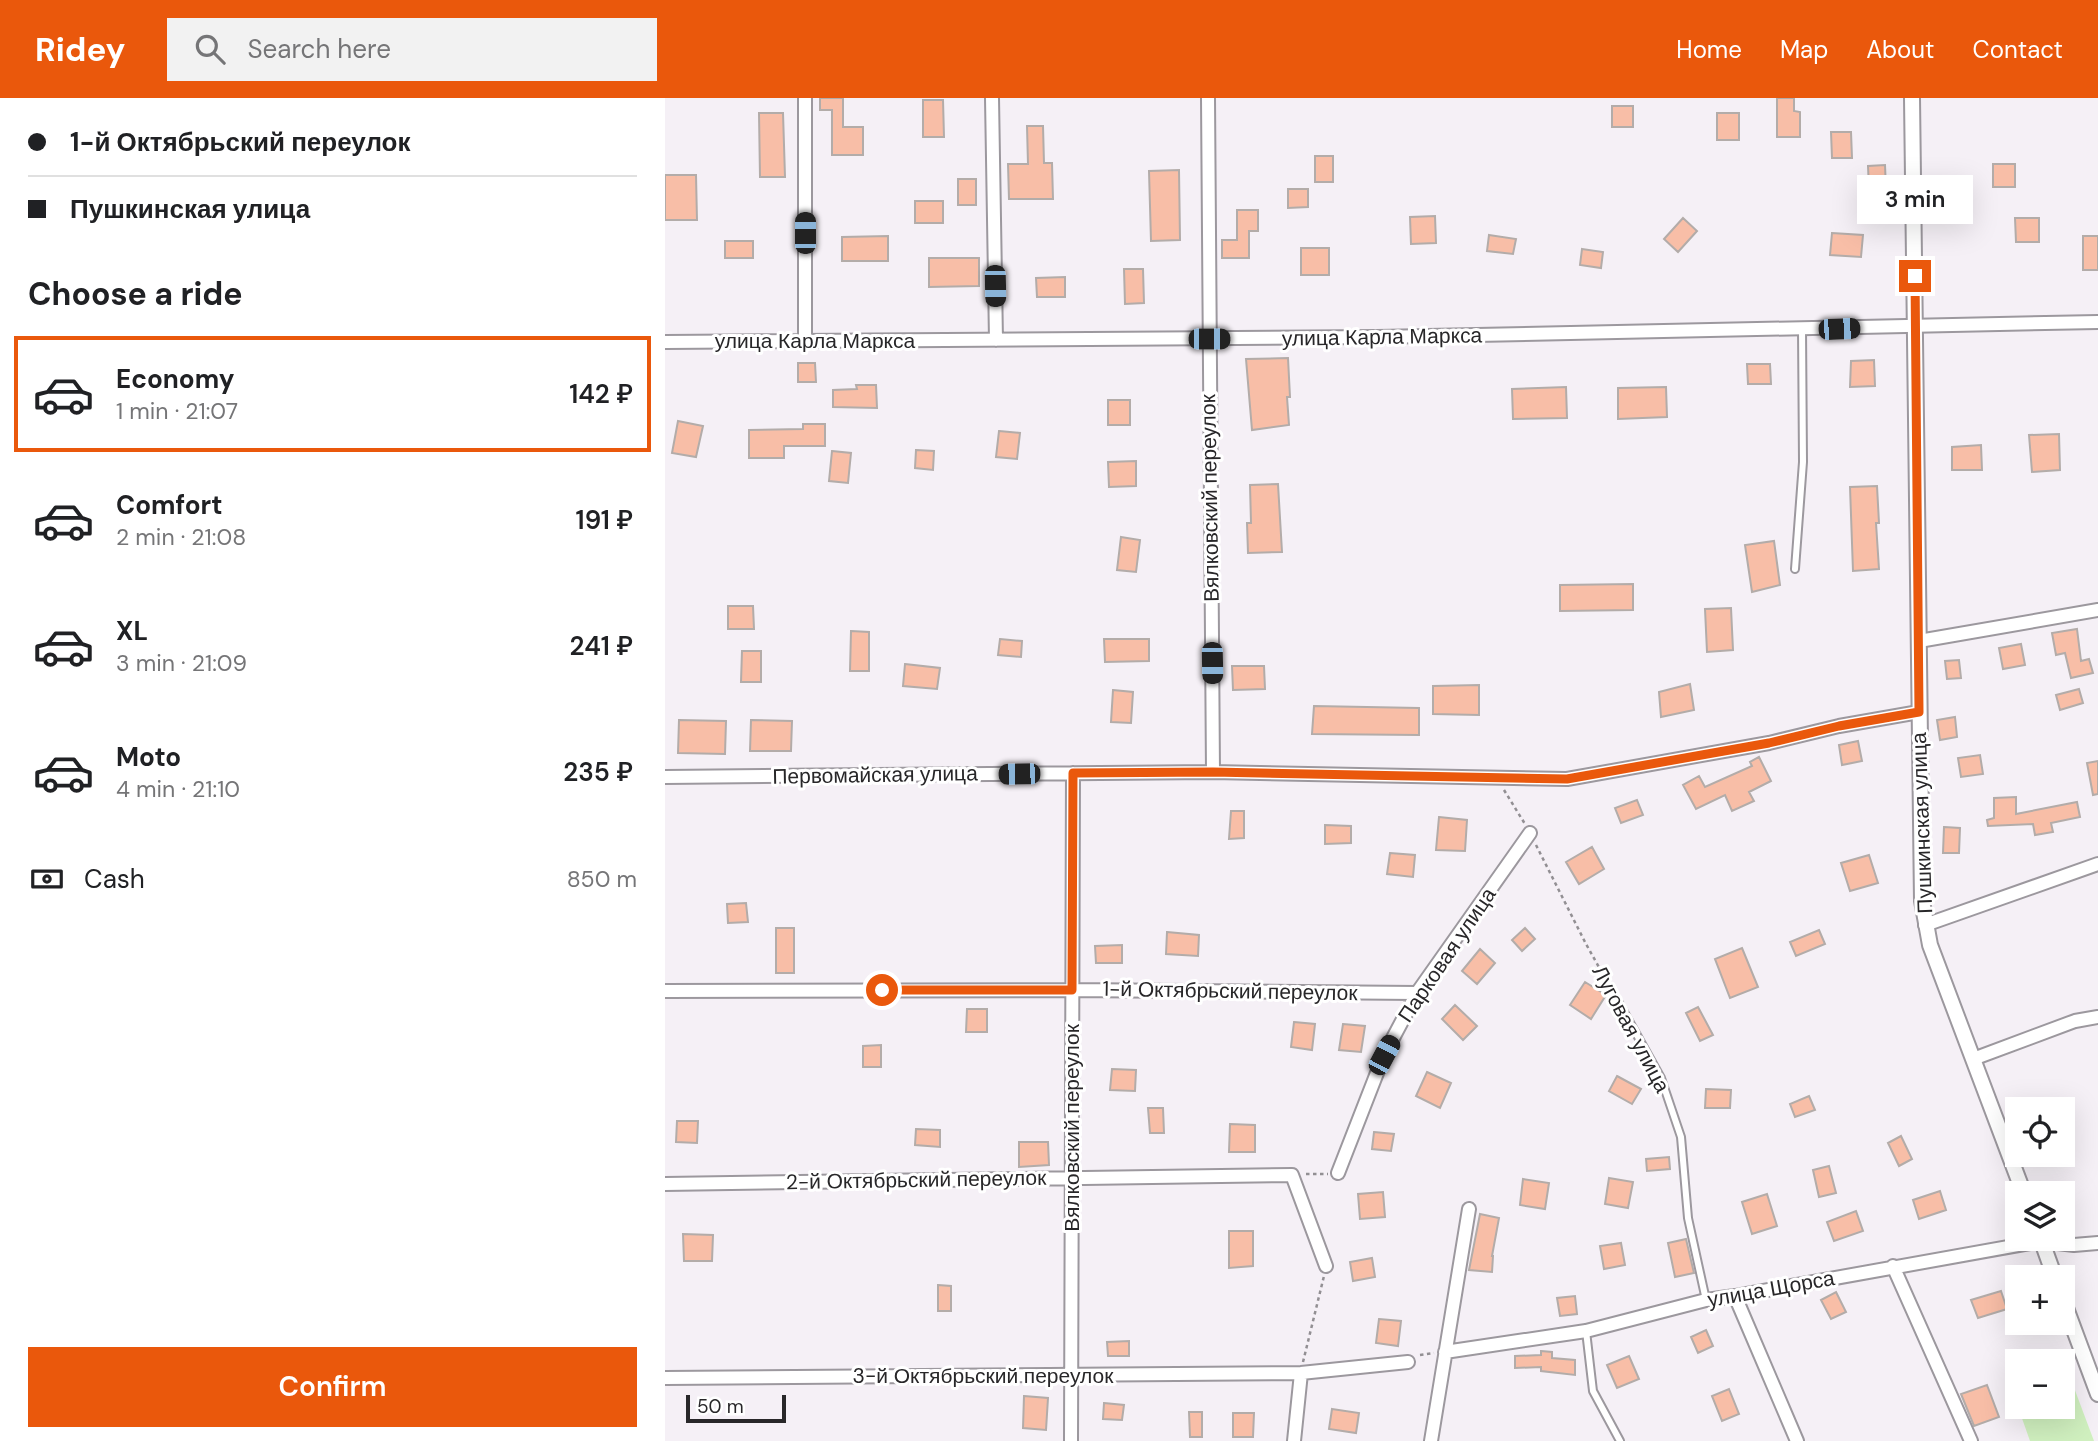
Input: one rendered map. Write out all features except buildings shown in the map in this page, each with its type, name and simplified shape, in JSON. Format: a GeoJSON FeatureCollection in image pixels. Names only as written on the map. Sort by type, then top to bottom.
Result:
{"type":"FeatureCollection","features":[{"type":"Feature","properties":{"kind":"street"},"geometry":{"type":"LineString","coordinates":[[805,98],[805,341]]}},
{"type":"Feature","properties":{"kind":"street"},"geometry":{"type":"LineString","coordinates":[[992,98],[996,340]]}},
{"type":"Feature","properties":{"kind":"street","name":"Вялковский переулок"},"geometry":{"type":"LineString","coordinates":[[1208,98],[1213,772]]}},
{"type":"Feature","properties":{"kind":"street","name":"Пушкинская улица"},"geometry":{"type":"LineString","coordinates":[[1912,98],[1922,901],[1925,925],[2019,1181]]}},
{"type":"Feature","properties":{"kind":"street","name":"улица Карла Маркса"},"geometry":{"type":"LineString","coordinates":[[665,342],[1209,339],[1802,330],[2098,322]]}},
{"type":"Feature","properties":{"kind":"street"},"geometry":{"type":"LineString","coordinates":[[1919,641],[2098,610]]}},
{"type":"Feature","properties":{"kind":"street","name":"Первомайская улица"},"geometry":{"type":"LineString","coordinates":[[665,777],[1213,772],[1567,779],[1769,743],[1839,726],[1919,712]]}},
{"type":"Feature","properties":{"kind":"street","name":"Вялковский переулок"},"geometry":{"type":"LineString","coordinates":[[1071,1441],[1073,773]]}},
{"type":"Feature","properties":{"kind":"street","name":"Парковая улица"},"geometry":{"type":"LineString","coordinates":[[1338,1173],[1384,1055],[1417,993],[1530,832]]}},
{"type":"Feature","properties":{"kind":"street"},"geometry":{"type":"LineString","coordinates":[[1925,925],[2098,864]]}},
{"type":"Feature","properties":{"kind":"street","name":"1-й Октябрьский переулок"},"geometry":{"type":"LineString","coordinates":[[665,991],[1417,993]]}},
{"type":"Feature","properties":{"kind":"street"},"geometry":{"type":"LineString","coordinates":[[1973,1059],[2075,1021],[2098,1017]]}},
{"type":"Feature","properties":{"kind":"street"},"geometry":{"type":"LineString","coordinates":[[1292,1175],[1326,1266]]}},
{"type":"Feature","properties":{"kind":"street","name":"2-й Октябрьский переулок"},"geometry":{"type":"LineString","coordinates":[[665,1184],[1292,1175]]}},
{"type":"Feature","properties":{"kind":"street"},"geometry":{"type":"LineString","coordinates":[[1431,1441],[1469,1209]]}},
{"type":"Feature","properties":{"kind":"street","name":"улица Щорса"},"geometry":{"type":"LineString","coordinates":[[2075,1245],[2098,1243]]}},
{"type":"Feature","properties":{"kind":"street","name":"улица Щорса"},"geometry":{"type":"LineString","coordinates":[[1445,1352],[1585,1331],[1706,1300],[2005,1246]]}},
{"type":"Feature","properties":{"kind":"street"},"geometry":{"type":"LineString","coordinates":[[1893,1266],[1971,1441]]}},
{"type":"Feature","properties":{"kind":"street"},"geometry":{"type":"LineString","coordinates":[[1735,1296],[1797,1441]]}},
{"type":"Feature","properties":{"kind":"street"},"geometry":{"type":"LineString","coordinates":[[2075,1332],[2098,1394]]}},
{"type":"Feature","properties":{"kind":"street","name":"3-й Октябрьский переулок"},"geometry":{"type":"LineString","coordinates":[[665,1378],[1301,1373],[1408,1362]]}},
{"type":"Feature","properties":{"kind":"street"},"geometry":{"type":"LineString","coordinates":[[1294,1441],[1301,1373]]}},
{"type":"Feature","properties":{"kind":"lane"},"geometry":{"type":"LineString","coordinates":[[1795,569],[1803,462],[1802,330]]}},
{"type":"Feature","properties":{"kind":"lane","name":"Луговая улица"},"geometry":{"type":"LineString","coordinates":[[1619,1003],[1661,1078],[1681,1137],[1688,1218],[1706,1300]]}},
{"type":"Feature","properties":{"kind":"lane"},"geometry":{"type":"LineString","coordinates":[[1585,1331],[1594,1391],[1621,1441]]}},
{"type":"Feature","properties":{"kind":"path","name":"Луговая улица"},"geometry":{"type":"LineString","coordinates":[[1498,779],[1530,832],[1619,1003]]}},
{"type":"Feature","properties":{"kind":"path"},"geometry":{"type":"LineString","coordinates":[[1292,1175],[1338,1173]]}},
{"type":"Feature","properties":{"kind":"path"},"geometry":{"type":"LineString","coordinates":[[1301,1373],[1326,1266]]}},
{"type":"Feature","properties":{"kind":"path"},"geometry":{"type":"LineString","coordinates":[[1408,1362],[1423,1354],[1445,1352]]}},
{"type":"Feature","properties":{"kind":"green space"},"geometry":{"type":"Polygon","coordinates":[[[2075,1390],[2094,1441],[2030,1441],[2022,1419],[2075,1419],[2075,1390]]]}},
{"type":"Feature","properties":{"kind":"route"},"geometry":{"type":"LineString","coordinates":[[882,990],[1072,990],[1073,773],[1213,772],[1567,779],[1769,743],[1839,726],[1919,712],[1915,276]]}}]}
